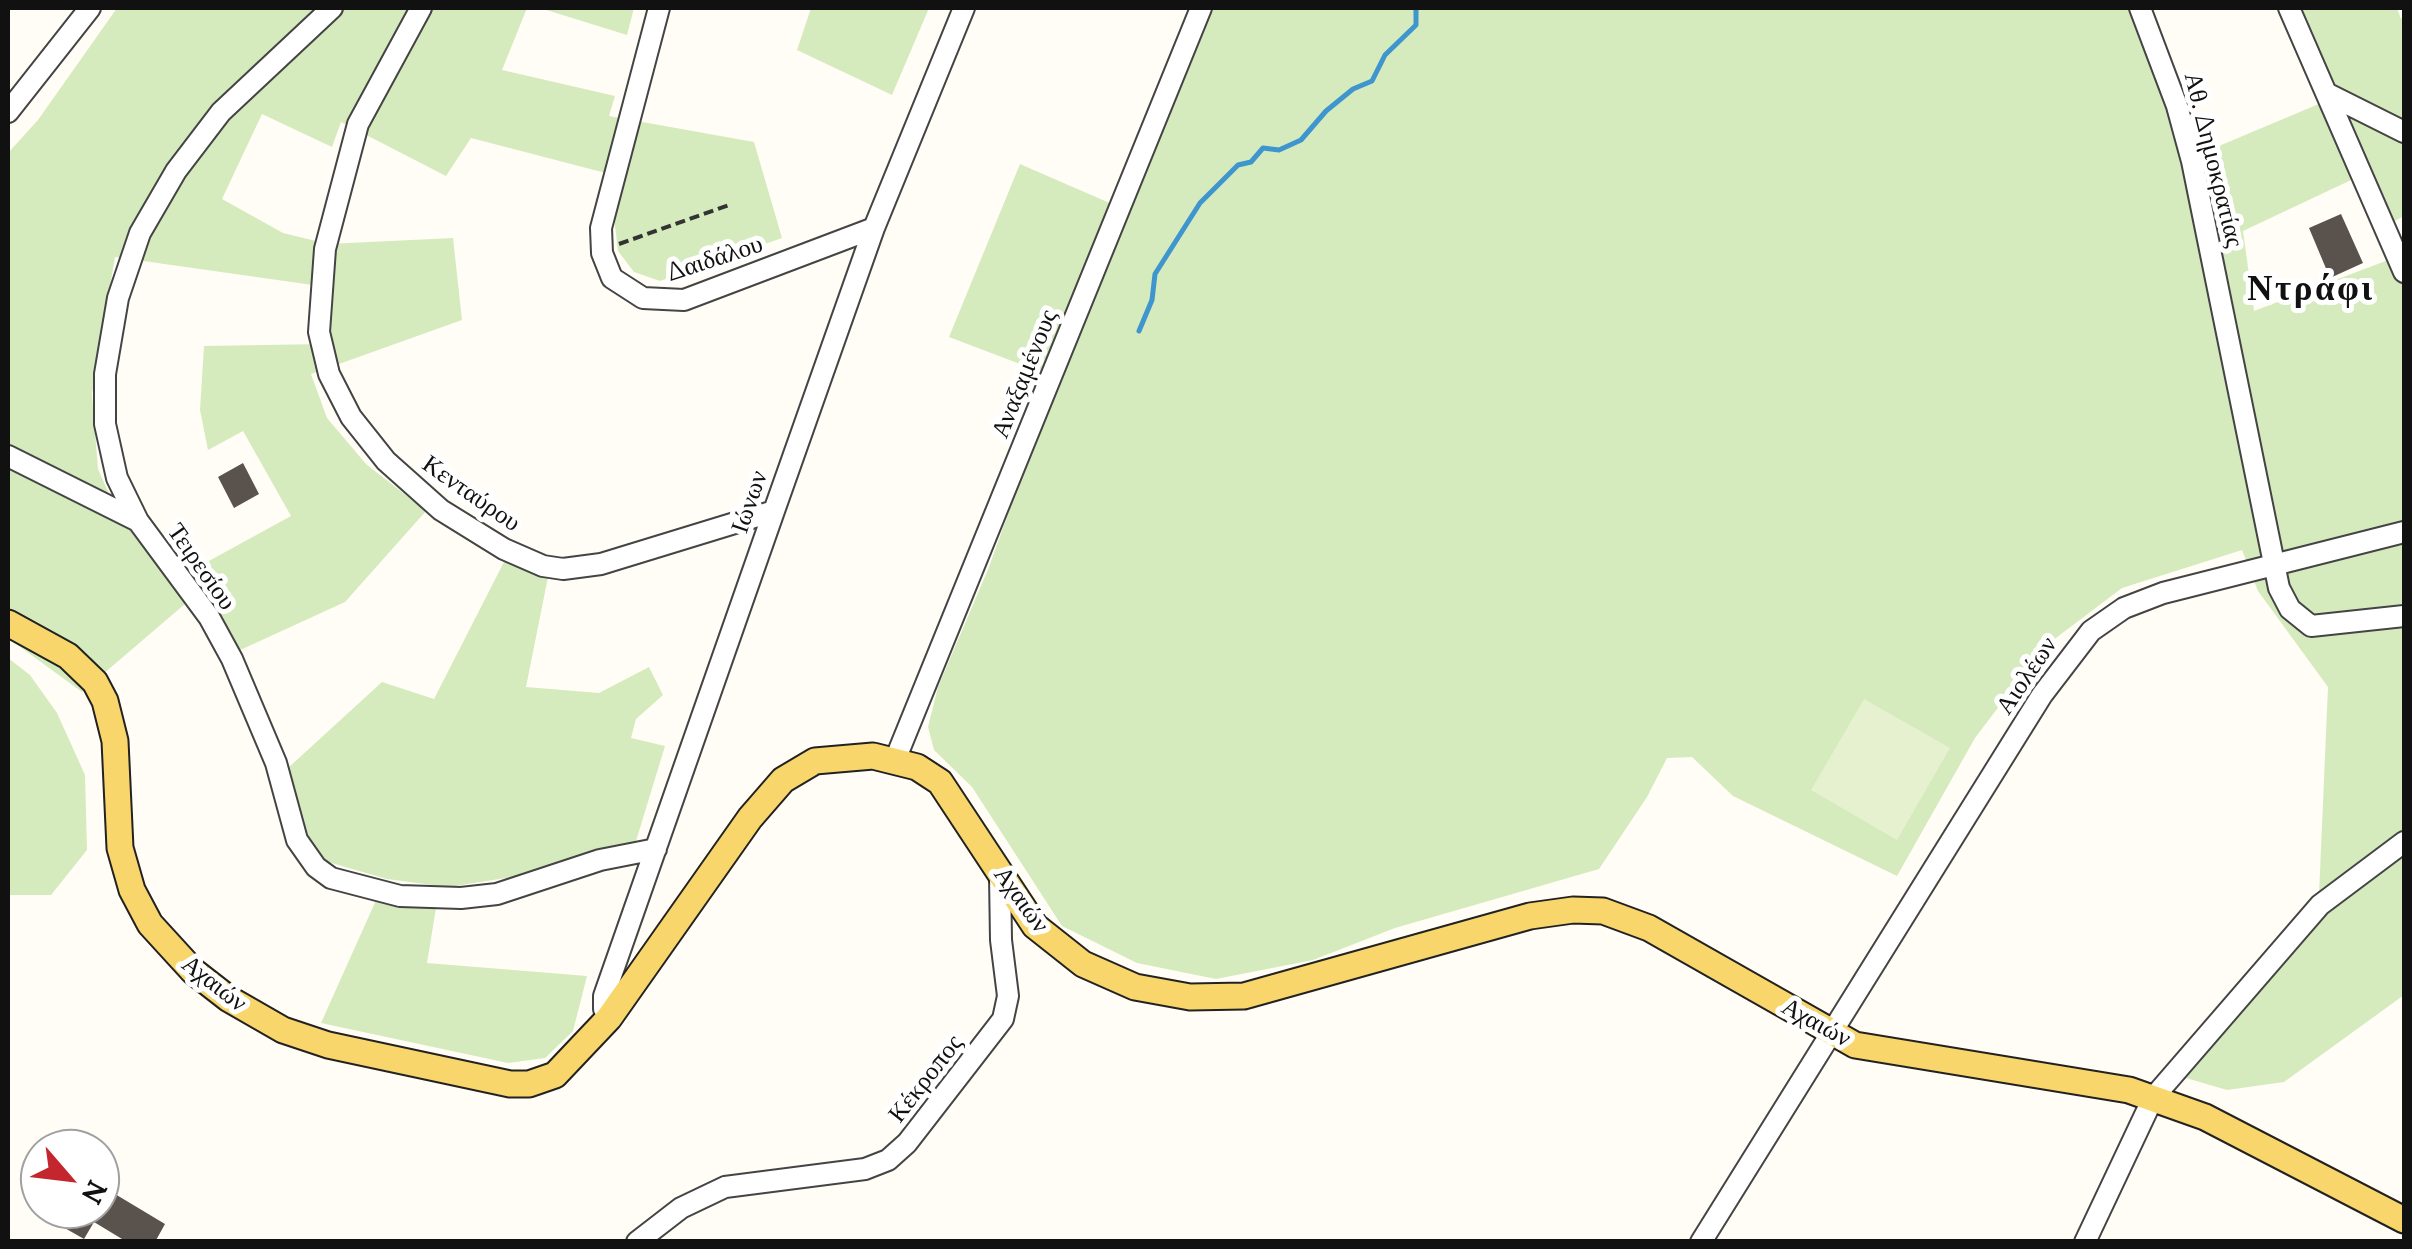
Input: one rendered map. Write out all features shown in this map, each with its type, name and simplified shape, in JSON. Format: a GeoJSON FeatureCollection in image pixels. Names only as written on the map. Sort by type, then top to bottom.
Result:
{"type":"FeatureCollection","features":[{"type":"Feature","properties":{"kind":"main road","name":"Αχαιών"},"geometry":{"type":"LineString","coordinates":[[8,624],[68,656],[100,691],[114,731],[118,838],[132,890],[150,924],[170,949],[244,1009],[328,1046],[520,1084],[538,1082],[562,1070],[609,1018],[759,806],[788,775],[815,761],[842,755],[894,760],[918,767],[946,788],[1034,926],[1069,955],[1113,979],[1156,992],[1190,997],[1244,996],[1530,916],[1590,910],[1635,921],[1829,1032],[1881,1053],[2072,1078],[2153,1098],[2226,1128],[2404,1220]]}},
{"type":"Feature","properties":{"kind":"street"},"geometry":{"type":"LineString","coordinates":[[8,112],[90,8]]}},
{"type":"Feature","properties":{"kind":"street","name":"Τειρεσίου"},"geometry":{"type":"LineString","coordinates":[[332,8],[205,131],[164,190],[134,250],[113,319],[104,400],[112,459],[138,521],[209,617],[232,660],[276,763],[297,840],[316,868],[331,878],[400,896],[460,898],[497,894],[600,860],[656,850]]}},
{"type":"Feature","properties":{"kind":"street","name":"Κενταύρου"},"geometry":{"type":"LineString","coordinates":[[421,8],[358,124],[325,249],[319,332],[334,389],[351,418],[386,461],[441,510],[504,549],[543,566],[563,569],[601,564],[774,511]]}},
{"type":"Feature","properties":{"kind":"street"},"geometry":{"type":"LineString","coordinates":[[600,241],[604,211],[659,8]]}},
{"type":"Feature","properties":{"kind":"street","name":"Ιώνων"},"geometry":{"type":"LineString","coordinates":[[609,1018],[604,996],[774,511],[874,228],[964,8]]}},
{"type":"Feature","properties":{"kind":"street","name":"Αναξαμένους"},"geometry":{"type":"LineString","coordinates":[[894,760],[1201,8]]}},
{"type":"Feature","properties":{"kind":"street","name":"Αθ. Δημοκρατίας"},"geometry":{"type":"LineString","coordinates":[[2140,8],[2178,106],[2192,161],[2284,599],[2306,624],[2404,616]]}},
{"type":"Feature","properties":{"kind":"street"},"geometry":{"type":"LineString","coordinates":[[2289,8],[2404,272]]}},
{"type":"Feature","properties":{"kind":"street"},"geometry":{"type":"LineString","coordinates":[[2326,93],[2404,132]]}},
{"type":"Feature","properties":{"kind":"street","name":"Δαιδάλου"},"geometry":{"type":"LineString","coordinates":[[600,241],[607,271],[618,284],[635,295],[664,302],[700,295],[874,228]]}},
{"type":"Feature","properties":{"kind":"street"},"geometry":{"type":"LineString","coordinates":[[8,456],[138,521]]}},
{"type":"Feature","properties":{"kind":"street","name":"Αιολέων"},"geometry":{"type":"LineString","coordinates":[[1701,1242],[2042,696],[2090,631],[2143,600],[2404,532]]}},
{"type":"Feature","properties":{"kind":"street"},"geometry":{"type":"LineString","coordinates":[[2084,1242],[2153,1098],[2320,905],[2404,842]]}},
{"type":"Feature","properties":{"kind":"street","name":"Κέκροπος"},"geometry":{"type":"LineString","coordinates":[[637,1242],[681,1208],[725,1187],[864,1168],[888,1160],[907,1143],[1003,1019],[1008,996],[1001,940],[1000,876]]}},
{"type":"Feature","properties":{"kind":"path"},"geometry":{"type":"LineString","coordinates":[[600,241],[623,244],[732,204]]}},
{"type":"Feature","properties":{"kind":"green space"},"geometry":{"type":"Polygon","coordinates":[[[117,8],[527,8],[502,70],[615,96],[609,116],[754,142],[782,238],[660,281],[634,272],[618,251],[614,217],[625,178],[471,138],[446,176],[341,122],[332,147],[262,114],[222,199],[283,233],[328,244],[453,238],[462,320],[311,374],[327,418],[366,464],[426,511],[345,602],[238,651],[199,592],[82,692],[8,638],[8,153],[38,120],[117,8]],[[115,257],[92,394],[98,469],[121,521],[176,579],[291,516],[243,431],[208,450],[200,410],[204,346],[326,344],[327,287],[115,257]]]}},
{"type":"Feature","properties":{"kind":"green space"},"geometry":{"type":"Polygon","coordinates":[[[540,8],[634,8],[627,35],[540,8]]]}},
{"type":"Feature","properties":{"kind":"green space"},"geometry":{"type":"Polygon","coordinates":[[[811,8],[929,8],[892,95],[797,50],[811,8]]]}},
{"type":"Feature","properties":{"kind":"green space"},"geometry":{"type":"Polygon","coordinates":[[[1210,8],[2129,8],[2188,159],[2333,98],[2296,8],[2397,8],[2401,19],[2404,17],[2404,216],[2391,223],[2366,173],[2243,231],[2254,311],[2404,254],[2404,995],[2284,1082],[2227,1090],[2186,1078],[2318,918],[2328,687],[2258,591],[2242,550],[2122,588],[2044,647],[1975,738],[1897,876],[1733,796],[1692,757],[1667,758],[1647,797],[1599,869],[1395,928],[1313,960],[1216,979],[1137,963],[1062,926],[972,787],[934,750],[928,727],[938,687],[989,567],[1057,378],[949,337],[1020,164],[1128,211],[1210,8]]]}},
{"type":"Feature","properties":{"kind":"green space"},"geometry":{"type":"Polygon","coordinates":[[[506,558],[548,577],[526,687],[599,693],[649,667],[663,695],[636,719],[631,738],[665,746],[636,841],[512,877],[448,887],[387,879],[328,862],[307,841],[288,768],[382,682],[434,699],[506,558]]]}},
{"type":"Feature","properties":{"kind":"green space"},"geometry":{"type":"Polygon","coordinates":[[[8,658],[30,675],[57,713],[85,775],[87,850],[51,895],[8,895],[8,658]]]}},
{"type":"Feature","properties":{"kind":"green space"},"geometry":{"type":"Polygon","coordinates":[[[1864,699],[1950,748],[1897,840],[1811,790],[1864,699]]]}},
{"type":"Feature","properties":{"kind":"green space"},"geometry":{"type":"Polygon","coordinates":[[[377,898],[437,902],[427,963],[587,976],[573,1031],[545,1058],[508,1063],[321,1023],[377,898]]]}},
{"type":"Feature","properties":{"kind":"building"},"geometry":{"type":"Polygon","coordinates":[[[2341,214],[2363,263],[2330,278],[2309,228],[2341,214]]]}},
{"type":"Feature","properties":{"kind":"building"},"geometry":{"type":"Polygon","coordinates":[[[243,463],[259,494],[234,508],[218,477],[243,463]]]}},
{"type":"Feature","properties":{"kind":"building"},"geometry":{"type":"Polygon","coordinates":[[[120,1197],[165,1224],[155,1242],[127,1242],[106,1229],[120,1229],[120,1197]]]}},
{"type":"Feature","properties":{"kind":"building"},"geometry":{"type":"Polygon","coordinates":[[[66,1229],[90,1229],[84,1239],[66,1229]]]}},
{"type":"Feature","properties":{"kind":"waterway"},"geometry":{"type":"LineString","coordinates":[[1139,331],[1152,300],[1155,274],[1200,203],[1238,165],[1251,162],[1263,148],[1279,150],[1301,140],[1326,111],[1353,89],[1372,81],[1385,55],[1416,25],[1416,8]]}},
{"type":"Feature","properties":{"kind":"district","name":"Ντράφι"},"geometry":{"type":"Point","coordinates":[2311,290]}}]}
